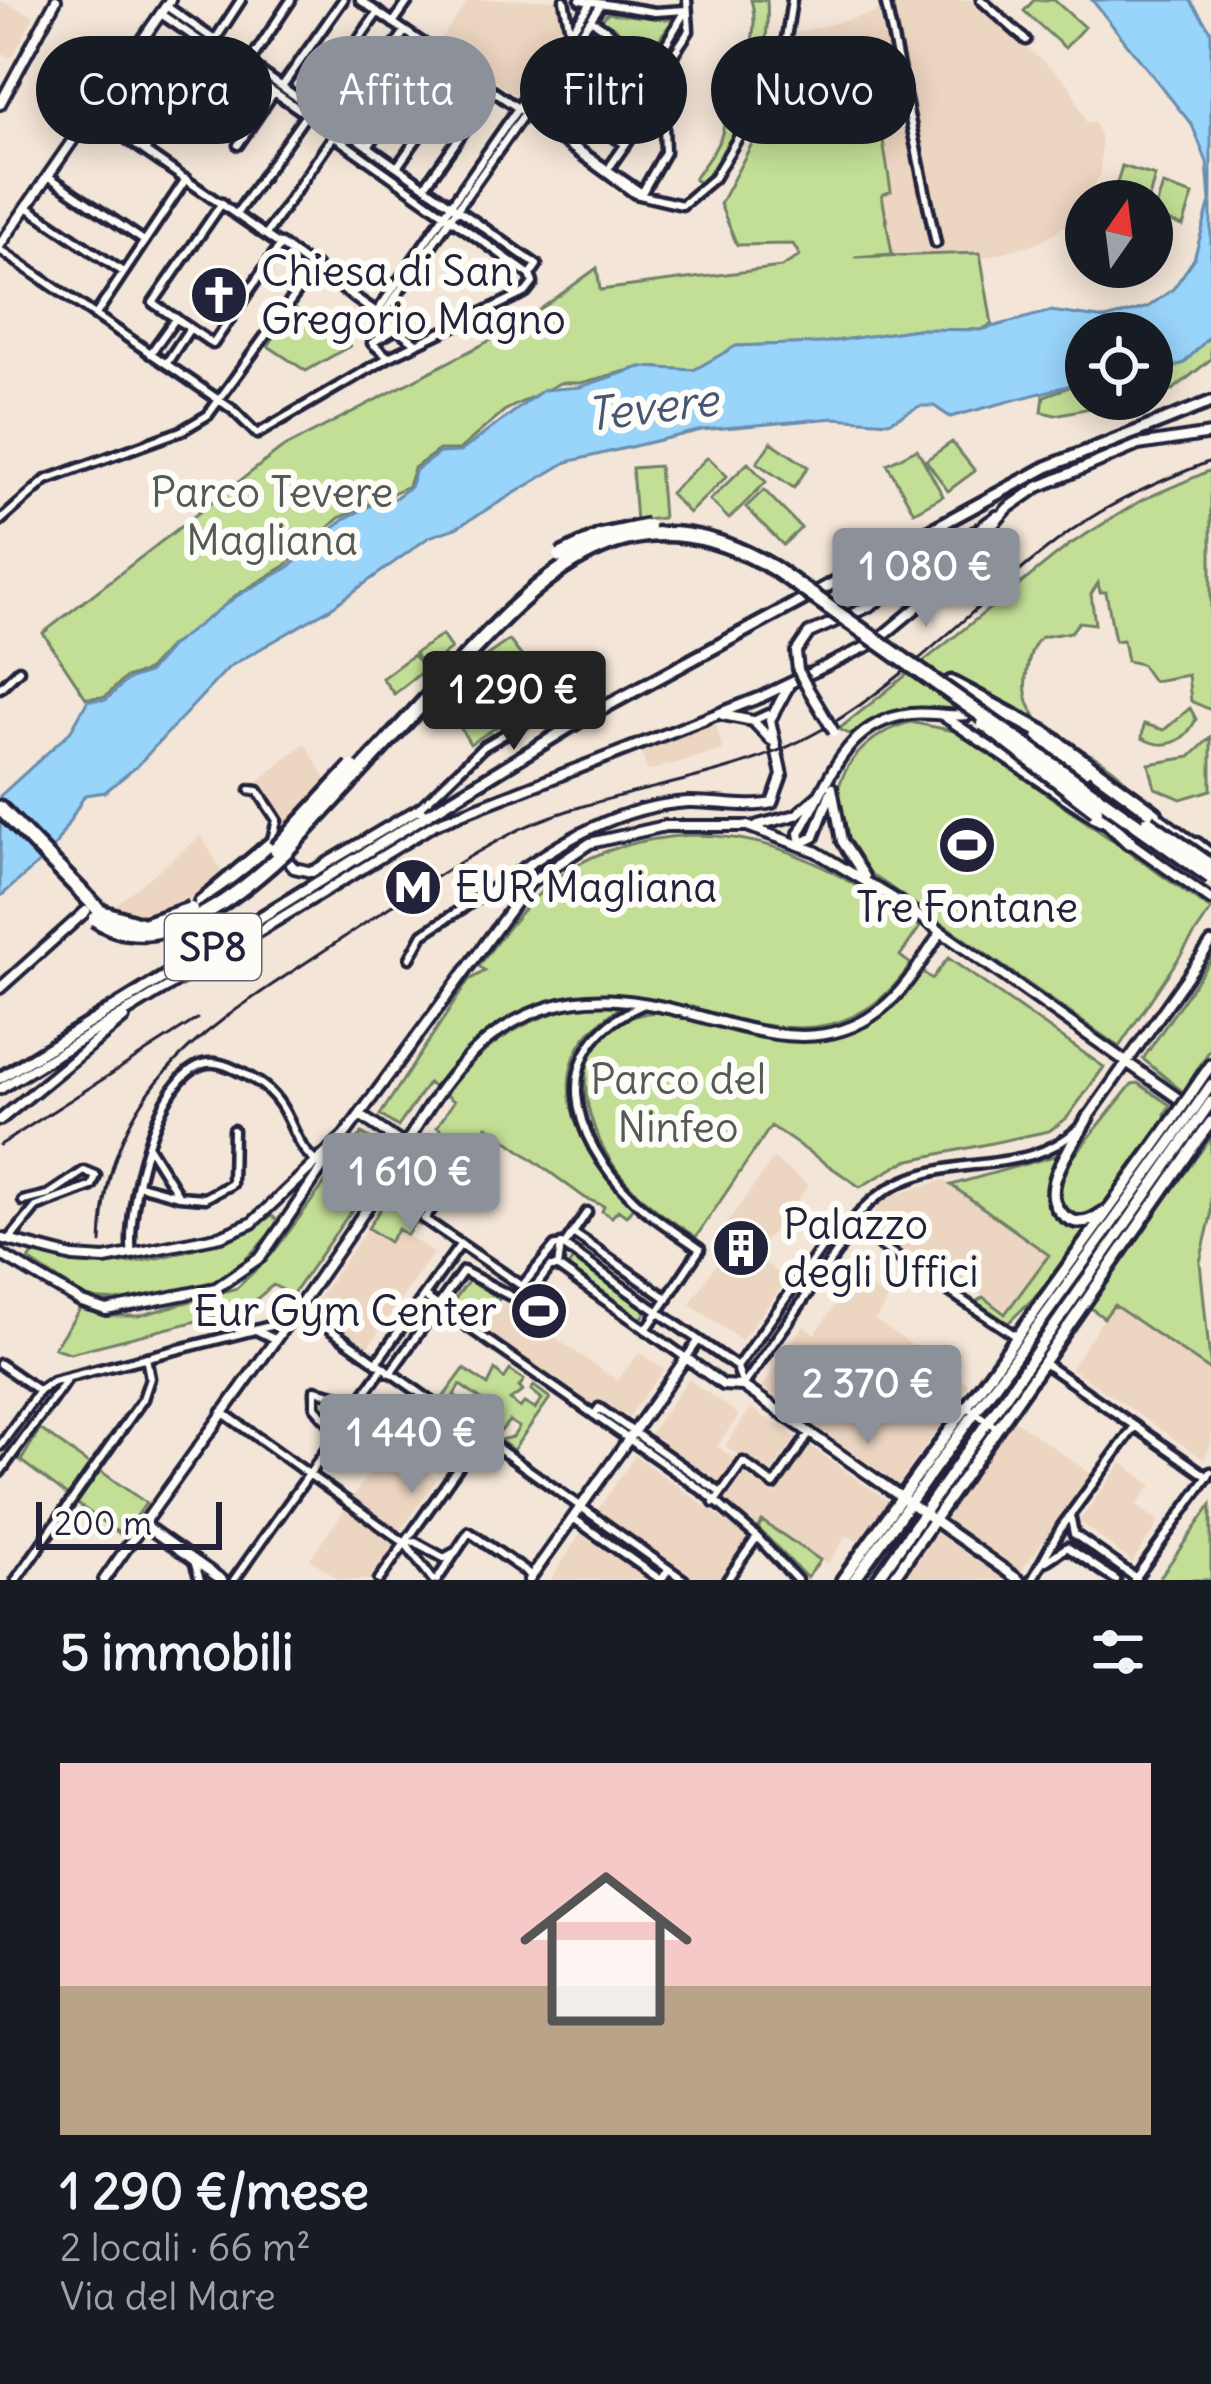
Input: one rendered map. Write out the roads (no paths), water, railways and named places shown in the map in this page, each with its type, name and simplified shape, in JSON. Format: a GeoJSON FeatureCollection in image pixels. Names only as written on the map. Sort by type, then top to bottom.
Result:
{"type":"FeatureCollection","features":[{"type":"Feature","properties":{"kind":"highway"},"geometry":{"type":"LineString","coordinates":[[0,808],[88,908],[147,925],[201,903],[268,856],[526,583],[567,552],[607,534],[676,526],[737,540],[778,561],[1210,874]]}},
{"type":"Feature","properties":{"kind":"highway"},"geometry":{"type":"LineString","coordinates":[[0,818],[88,908],[130,934],[162,932],[252,881],[532,588],[573,558],[618,540],[681,534],[745,552],[1210,874]]}},
{"type":"Feature","properties":{"kind":"highway"},"geometry":{"type":"LineString","coordinates":[[951,682],[1032,725],[1155,814]]}},
{"type":"Feature","properties":{"kind":"highway"},"geometry":{"type":"LineString","coordinates":[[958,698],[1024,759],[1096,810],[1129,842]]}},
{"type":"Feature","properties":{"kind":"highway"},"geometry":{"type":"LineString","coordinates":[[1191,842],[1211,855]]}},
{"type":"Feature","properties":{"kind":"highway"},"geometry":{"type":"LineString","coordinates":[[201,903],[271,844]]}},
{"type":"Feature","properties":{"kind":"main road"},"geometry":{"type":"LineString","coordinates":[[0,104],[56,0]]}},
{"type":"Feature","properties":{"kind":"main road"},"geometry":{"type":"LineString","coordinates":[[146,36],[166,7]]}},
{"type":"Feature","properties":{"kind":"main road"},"geometry":{"type":"LineString","coordinates":[[0,248],[70,144]]}},
{"type":"Feature","properties":{"kind":"main road","name":"SP8"},"geometry":{"type":"LineString","coordinates":[[0,1078],[423,812],[594,713],[1022,479],[1211,402]]}},
{"type":"Feature","properties":{"kind":"main road"},"geometry":{"type":"LineString","coordinates":[[844,748],[798,670],[796,652],[808,632],[870,606],[1056,478],[1134,447],[1211,434]]}},
{"type":"Feature","properties":{"kind":"main road"},"geometry":{"type":"LineString","coordinates":[[0,1089],[435,824],[761,697],[899,626],[1007,508]]}},
{"type":"Feature","properties":{"kind":"main road"},"geometry":{"type":"LineString","coordinates":[[769,717],[790,684]]}},
{"type":"Feature","properties":{"kind":"main road"},"geometry":{"type":"LineString","coordinates":[[520,892],[509,878],[573,836],[627,813],[684,802],[770,804],[782,781],[761,697]]}},
{"type":"Feature","properties":{"kind":"main road"},"geometry":{"type":"LineString","coordinates":[[801,844],[816,833],[832,772],[844,748],[881,721],[914,714],[972,717],[977,734]]}},
{"type":"Feature","properties":{"kind":"main road"},"geometry":{"type":"LineString","coordinates":[[716,715],[753,721],[772,741]]}},
{"type":"Feature","properties":{"kind":"main road"},"geometry":{"type":"LineString","coordinates":[[942,715],[977,734],[1211,900]]}},
{"type":"Feature","properties":{"kind":"main road"},"geometry":{"type":"LineString","coordinates":[[1038,737],[1191,842],[1174,859],[1155,860]]}},
{"type":"Feature","properties":{"kind":"main road"},"geometry":{"type":"LineString","coordinates":[[751,827],[796,814],[828,787]]}},
{"type":"Feature","properties":{"kind":"main road"},"geometry":{"type":"LineString","coordinates":[[828,787],[845,850],[870,883]]}},
{"type":"Feature","properties":{"kind":"main road"},"geometry":{"type":"LineString","coordinates":[[271,844],[292,867],[312,872],[423,812]]}},
{"type":"Feature","properties":{"kind":"main road"},"geometry":{"type":"LineString","coordinates":[[627,813],[631,830]]}},
{"type":"Feature","properties":{"kind":"main road"},"geometry":{"type":"LineString","coordinates":[[0,1254],[93,1307],[130,1309],[231,1282],[258,1259],[285,1224],[520,892],[572,852],[631,830],[702,823],[751,827],[801,844],[870,883],[1179,1099]]}},
{"type":"Feature","properties":{"kind":"main road"},"geometry":{"type":"LineString","coordinates":[[0,988],[88,908]]}},
{"type":"Feature","properties":{"kind":"main road"},"geometry":{"type":"LineString","coordinates":[[104,1580],[364,1211],[440,1090],[481,1045],[532,1013],[592,998],[651,1001],[756,1032],[817,1034],[872,1016],[916,970],[941,932]]}},
{"type":"Feature","properties":{"kind":"main road"},"geometry":{"type":"LineString","coordinates":[[1113,1205],[1094,1220],[1078,1222],[1063,1215],[1054,1198],[1057,1173],[1088,1117],[1211,943]]}},
{"type":"Feature","properties":{"kind":"main road"},"geometry":{"type":"LineString","coordinates":[[0,1120],[137,1004]]}},
{"type":"Feature","properties":{"kind":"main road"},"geometry":{"type":"LineString","coordinates":[[993,1425],[1044,1363],[1166,1186],[1211,1065]]}},
{"type":"Feature","properties":{"kind":"main road"},"geometry":{"type":"LineString","coordinates":[[877,1580],[986,1436],[1029,1360],[1131,1206],[1211,1102]]}},
{"type":"Feature","properties":{"kind":"main road"},"geometry":{"type":"LineString","coordinates":[[359,1114],[404,1145]]}},
{"type":"Feature","properties":{"kind":"main road"},"geometry":{"type":"LineString","coordinates":[[1009,1364],[1033,1317],[1139,1168],[1188,1127],[1211,1122]]}},
{"type":"Feature","properties":{"kind":"main road"},"geometry":{"type":"LineString","coordinates":[[5,1239],[88,1259],[132,1255],[233,1232],[271,1209],[344,1136]]}},
{"type":"Feature","properties":{"kind":"main road"},"geometry":{"type":"LineString","coordinates":[[1139,1168],[1157,1169]]}},
{"type":"Feature","properties":{"kind":"main road"},"geometry":{"type":"LineString","coordinates":[[1157,1169],[1166,1186]]}},
{"type":"Feature","properties":{"kind":"main road"},"geometry":{"type":"LineString","coordinates":[[1124,1190],[1131,1206]]}},
{"type":"Feature","properties":{"kind":"main road"},"geometry":{"type":"LineString","coordinates":[[1131,1206],[1151,1207]]}},
{"type":"Feature","properties":{"kind":"main road"},"geometry":{"type":"LineString","coordinates":[[962,1420],[975,1412],[1131,1206]]}},
{"type":"Feature","properties":{"kind":"main road"},"geometry":{"type":"LineString","coordinates":[[1048,1295],[1062,1295]]}},
{"type":"Feature","properties":{"kind":"main road"},"geometry":{"type":"LineString","coordinates":[[854,1580],[962,1420],[967,1402],[1033,1317]]}},
{"type":"Feature","properties":{"kind":"main road"},"geometry":{"type":"LineString","coordinates":[[1029,1360],[1055,1345]]}},
{"type":"Feature","properties":{"kind":"main road"},"geometry":{"type":"LineString","coordinates":[[531,1578],[686,1358],[723,1385],[743,1386],[1019,1580]]}},
{"type":"Feature","properties":{"kind":"main road"},"geometry":{"type":"LineString","coordinates":[[842,1580],[906,1500]]}},
{"type":"Feature","properties":{"kind":"main road"},"geometry":{"type":"LineString","coordinates":[[892,1580],[929,1516]]}},
{"type":"Feature","properties":{"kind":"main road"},"geometry":{"type":"LineString","coordinates":[[143,1524],[222,1580]]}},
{"type":"Feature","properties":{"kind":"street"},"geometry":{"type":"LineString","coordinates":[[217,36],[241,0]]}},
{"type":"Feature","properties":{"kind":"street"},"geometry":{"type":"LineString","coordinates":[[268,36],[291,0]]}},
{"type":"Feature","properties":{"kind":"street"},"geometry":{"type":"LineString","coordinates":[[283,86],[344,0]]}},
{"type":"Feature","properties":{"kind":"street"},"geometry":{"type":"LineString","coordinates":[[359,0],[412,36]]}},
{"type":"Feature","properties":{"kind":"street"},"geometry":{"type":"LineString","coordinates":[[393,23],[409,0]]}},
{"type":"Feature","properties":{"kind":"street"},"geometry":{"type":"LineString","coordinates":[[564,0],[573,36]]}},
{"type":"Feature","properties":{"kind":"street"},"geometry":{"type":"LineString","coordinates":[[580,0],[600,6],[686,10]]}},
{"type":"Feature","properties":{"kind":"street"},"geometry":{"type":"LineString","coordinates":[[642,193],[665,152],[663,98],[670,60],[663,49],[687,0]]}},
{"type":"Feature","properties":{"kind":"street"},"geometry":{"type":"LineString","coordinates":[[572,144],[642,193],[680,205],[714,178],[755,108],[781,77],[792,0]]}},
{"type":"Feature","properties":{"kind":"street"},"geometry":{"type":"LineString","coordinates":[[885,0],[936,243]]}},
{"type":"Feature","properties":{"kind":"street"},"geometry":{"type":"LineString","coordinates":[[981,0],[1026,40]]}},
{"type":"Feature","properties":{"kind":"street"},"geometry":{"type":"LineString","coordinates":[[575,36],[590,4]]}},
{"type":"Feature","properties":{"kind":"street"},"geometry":{"type":"LineString","coordinates":[[577,36],[600,6]]}},
{"type":"Feature","properties":{"kind":"street"},"geometry":{"type":"LineString","coordinates":[[166,7],[208,36]]}},
{"type":"Feature","properties":{"kind":"street"},"geometry":{"type":"LineString","coordinates":[[166,7],[198,36]]}},
{"type":"Feature","properties":{"kind":"street"},"geometry":{"type":"LineString","coordinates":[[361,36],[378,12]]}},
{"type":"Feature","properties":{"kind":"street"},"geometry":{"type":"LineString","coordinates":[[592,21],[616,36]]}},
{"type":"Feature","properties":{"kind":"street"},"geometry":{"type":"LineString","coordinates":[[402,36],[405,31]]}},
{"type":"Feature","properties":{"kind":"street"},"geometry":{"type":"LineString","coordinates":[[272,80],[296,98]]}},
{"type":"Feature","properties":{"kind":"street"},"geometry":{"type":"LineString","coordinates":[[238,145],[274,92],[296,103]]}},
{"type":"Feature","properties":{"kind":"street"},"geometry":{"type":"LineString","coordinates":[[378,313],[520,112]]}},
{"type":"Feature","properties":{"kind":"street"},"geometry":{"type":"LineString","coordinates":[[237,213],[296,129]]}},
{"type":"Feature","properties":{"kind":"street"},"geometry":{"type":"LineString","coordinates":[[136,144],[267,233],[416,344]]}},
{"type":"Feature","properties":{"kind":"street"},"geometry":{"type":"LineString","coordinates":[[146,151],[151,144]]}},
{"type":"Feature","properties":{"kind":"street"},"geometry":{"type":"LineString","coordinates":[[267,233],[329,144]]}},
{"type":"Feature","properties":{"kind":"street"},"geometry":{"type":"LineString","coordinates":[[354,144],[530,275]]}},
{"type":"Feature","properties":{"kind":"street"},"geometry":{"type":"LineString","coordinates":[[0,248],[221,402],[256,434],[389,357],[528,290],[537,265],[362,144]]}},
{"type":"Feature","properties":{"kind":"street"},"geometry":{"type":"LineString","coordinates":[[396,167],[412,144]]}},
{"type":"Feature","properties":{"kind":"street"},"geometry":{"type":"LineString","coordinates":[[425,187],[455,144]]}},
{"type":"Feature","properties":{"kind":"street"},"geometry":{"type":"LineString","coordinates":[[566,144],[635,194],[642,193]]}},
{"type":"Feature","properties":{"kind":"street"},"geometry":{"type":"LineString","coordinates":[[611,165],[625,144]]}},
{"type":"Feature","properties":{"kind":"street"},"geometry":{"type":"LineString","coordinates":[[47,176],[144,242]]}},
{"type":"Feature","properties":{"kind":"street"},"geometry":{"type":"LineString","coordinates":[[95,316],[187,178]]}},
{"type":"Feature","properties":{"kind":"street"},"geometry":{"type":"LineString","coordinates":[[222,203],[153,303],[213,344],[281,244]]}},
{"type":"Feature","properties":{"kind":"street"},"geometry":{"type":"LineString","coordinates":[[26,206],[123,272]]}},
{"type":"Feature","properties":{"kind":"street"},"geometry":{"type":"LineString","coordinates":[[0,521],[46,480],[181,431],[221,402],[315,268]]}},
{"type":"Feature","properties":{"kind":"street"},"geometry":{"type":"LineString","coordinates":[[150,354],[176,318]]}},
{"type":"Feature","properties":{"kind":"street"},"geometry":{"type":"LineString","coordinates":[[166,364],[190,328]]}},
{"type":"Feature","properties":{"kind":"street"},"geometry":{"type":"LineString","coordinates":[[389,357],[373,343],[398,328]]}},
{"type":"Feature","properties":{"kind":"street"},"geometry":{"type":"LineString","coordinates":[[0,688],[19,670]]}},
{"type":"Feature","properties":{"kind":"street"},"geometry":{"type":"LineString","coordinates":[[423,812],[484,747],[597,680]]}},
{"type":"Feature","properties":{"kind":"street"},"geometry":{"type":"LineString","coordinates":[[753,721],[769,717]]}},
{"type":"Feature","properties":{"kind":"street"},"geometry":{"type":"LineString","coordinates":[[250,790],[258,791],[277,820],[271,844]]}},
{"type":"Feature","properties":{"kind":"street"},"geometry":{"type":"LineString","coordinates":[[410,958],[423,934],[509,878]]}},
{"type":"Feature","properties":{"kind":"street"},"geometry":{"type":"LineString","coordinates":[[646,1330],[700,1251],[619,1183],[577,1103],[578,1070],[591,1039],[614,1018],[651,1001]]}},
{"type":"Feature","properties":{"kind":"street"},"geometry":{"type":"LineString","coordinates":[[132,1255],[148,1147],[174,1086],[200,1067],[215,1063],[273,1095],[292,1117],[303,1150],[319,1162]]}},
{"type":"Feature","properties":{"kind":"street"},"geometry":{"type":"LineString","coordinates":[[737,1367],[835,1229],[850,1225],[871,1199],[897,1181],[1054,1147],[1088,1117]]}},
{"type":"Feature","properties":{"kind":"street"},"geometry":{"type":"LineString","coordinates":[[139,1186],[205,1198],[232,1184],[236,1173],[233,1130]]}},
{"type":"Feature","properties":{"kind":"street"},"geometry":{"type":"LineString","coordinates":[[148,1147],[179,1196]]}},
{"type":"Feature","properties":{"kind":"street"},"geometry":{"type":"LineString","coordinates":[[5,1239],[34,1209],[90,1186],[96,1174],[82,1172],[48,1195],[22,1201]]}},
{"type":"Feature","properties":{"kind":"street"},"geometry":{"type":"LineString","coordinates":[[433,1207],[424,1219],[521,1286],[565,1247]]}},
{"type":"Feature","properties":{"kind":"street"},"geometry":{"type":"LineString","coordinates":[[271,1209],[283,1213],[285,1224]]}},
{"type":"Feature","properties":{"kind":"street"},"geometry":{"type":"LineString","coordinates":[[558,1268],[587,1212]]}},
{"type":"Feature","properties":{"kind":"street"},"geometry":{"type":"LineString","coordinates":[[743,1386],[852,1231],[850,1225]]}},
{"type":"Feature","properties":{"kind":"street"},"geometry":{"type":"LineString","coordinates":[[850,1225],[998,1329],[1016,1336]]}},
{"type":"Feature","properties":{"kind":"street"},"geometry":{"type":"LineString","coordinates":[[574,1233],[668,1300]]}},
{"type":"Feature","properties":{"kind":"street"},"geometry":{"type":"LineString","coordinates":[[23,1267],[32,1244]]}},
{"type":"Feature","properties":{"kind":"street"},"geometry":{"type":"LineString","coordinates":[[383,1368],[460,1245]]}},
{"type":"Feature","properties":{"kind":"street"},"geometry":{"type":"LineString","coordinates":[[565,1247],[737,1367],[743,1386]]}},
{"type":"Feature","properties":{"kind":"street"},"geometry":{"type":"LineString","coordinates":[[359,1401],[461,1272],[471,1271],[518,1300],[530,1294],[550,1267],[558,1268],[686,1358],[698,1341]]}},
{"type":"Feature","properties":{"kind":"street"},"geometry":{"type":"LineString","coordinates":[[789,1294],[802,1303]]}},
{"type":"Feature","properties":{"kind":"street"},"geometry":{"type":"LineString","coordinates":[[424,1296],[594,1415],[721,1493]]}},
{"type":"Feature","properties":{"kind":"street"},"geometry":{"type":"LineString","coordinates":[[299,1304],[684,1580]]}},
{"type":"Feature","properties":{"kind":"street"},"geometry":{"type":"LineString","coordinates":[[0,1446],[39,1391],[69,1376],[286,1322]]}},
{"type":"Feature","properties":{"kind":"street"},"geometry":{"type":"LineString","coordinates":[[256,1330],[274,1339]]}},
{"type":"Feature","properties":{"kind":"street"},"geometry":{"type":"LineString","coordinates":[[16,1580],[143,1399],[150,1378],[146,1357]]}},
{"type":"Feature","properties":{"kind":"street"},"geometry":{"type":"LineString","coordinates":[[1044,1363],[1209,1474],[1135,1579],[1074,1534],[1072,1516]]}},
{"type":"Feature","properties":{"kind":"street"},"geometry":{"type":"LineString","coordinates":[[0,1364],[39,1391]]}},
{"type":"Feature","properties":{"kind":"street"},"geometry":{"type":"LineString","coordinates":[[0,1472],[69,1376]]}},
{"type":"Feature","properties":{"kind":"street"},"geometry":{"type":"LineString","coordinates":[[322,1390],[359,1401],[381,1439],[369,1442],[339,1432],[315,1407],[312,1394],[322,1390]]}},
{"type":"Feature","properties":{"kind":"street"},"geometry":{"type":"LineString","coordinates":[[967,1402],[993,1425]]}},
{"type":"Feature","properties":{"kind":"street"},"geometry":{"type":"LineString","coordinates":[[222,1412],[405,1543],[435,1580],[469,1532],[531,1578]]}},
{"type":"Feature","properties":{"kind":"street"},"geometry":{"type":"LineString","coordinates":[[962,1420],[986,1436]]}},
{"type":"Feature","properties":{"kind":"street"},"geometry":{"type":"LineString","coordinates":[[1033,1580],[1135,1426]]}},
{"type":"Feature","properties":{"kind":"street"},"geometry":{"type":"LineString","coordinates":[[234,1580],[339,1432]]}},
{"type":"Feature","properties":{"kind":"street"},"geometry":{"type":"LineString","coordinates":[[714,1503],[743,1462],[774,1485],[810,1432]]}},
{"type":"Feature","properties":{"kind":"street"},"geometry":{"type":"LineString","coordinates":[[379,1580],[480,1436]]}},
{"type":"Feature","properties":{"kind":"street"},"geometry":{"type":"LineString","coordinates":[[632,1436],[757,1537],[797,1580]]}},
{"type":"Feature","properties":{"kind":"street"},"geometry":{"type":"LineString","coordinates":[[573,1518],[661,1580],[668,1570]]}},
{"type":"Feature","properties":{"kind":"street"},"geometry":{"type":"LineString","coordinates":[[728,1580],[757,1537]]}},
{"type":"Feature","properties":{"kind":"street"},"geometry":{"type":"LineString","coordinates":[[405,1543],[415,1542],[444,1558],[457,1549]]}},
{"type":"Feature","properties":{"kind":"street"},"geometry":{"type":"LineString","coordinates":[[1042,1565],[1067,1546],[1116,1580]]}},
{"type":"Feature","properties":{"kind":"street"},"geometry":{"type":"LineString","coordinates":[[194,1561],[200,1580]]}},
{"type":"Feature","properties":{"kind":"water"},"geometry":{"type":"Polygon","coordinates":[[[1092,0],[1190,0],[1211,31],[1211,335],[1184,363],[1173,367],[1173,312],[1130,312],[1148,307],[1173,289],[1194,259],[1210,202],[1207,162],[1192,125],[1092,0]]]}},
{"type":"Feature","properties":{"kind":"water","name":"Tevere"},"geometry":{"type":"Polygon","coordinates":[[[1051,311],[1065,313],[1065,387],[950,417],[934,406],[920,406],[889,422],[834,418],[702,430],[567,462],[456,528],[429,537],[331,608],[229,667],[136,767],[105,792],[85,795],[52,851],[0,897],[0,796],[70,732],[88,700],[106,700],[127,680],[148,673],[172,645],[237,596],[289,567],[344,519],[378,502],[388,503],[410,487],[416,470],[439,453],[460,452],[543,390],[580,387],[641,367],[694,370],[736,346],[822,343],[917,329],[981,330],[1051,311]]]}},
{"type":"Feature","properties":{"kind":"railway"},"geometry":{"type":"LineString","coordinates":[[101,1243],[108,1187],[123,1139],[145,1098],[173,1063],[245,1003],[424,884],[520,829],[557,814],[749,762],[823,729],[889,684],[1072,530],[1139,491],[1211,461]]}},
{"type":"Feature","properties":{"kind":"railway"},"geometry":{"type":"LineString","coordinates":[[0,1145],[197,1019]]}},
{"type":"Feature","properties":{"kind":"place","name":"Chiesa di San Gregorio Magno"},"geometry":{"type":"Point","coordinates":[219,295]}},
{"type":"Feature","properties":{"kind":"place","name":"Tre Fontane"},"geometry":{"type":"Point","coordinates":[967,845]}},
{"type":"Feature","properties":{"kind":"place","name":"EUR Magliana"},"geometry":{"type":"Point","coordinates":[413,887]}},
{"type":"Feature","properties":{"kind":"place","name":"Palazzo degli Uffici"},"geometry":{"type":"Point","coordinates":[741,1248]}},
{"type":"Feature","properties":{"kind":"place","name":"Eur Gym Center"},"geometry":{"type":"Point","coordinates":[539,1311]}},
{"type":"Feature","properties":{"kind":"park label","name":"Parco Tevere Magliana"},"geometry":{"type":"Point","coordinates":[272,516]}},
{"type":"Feature","properties":{"kind":"park label","name":"Parco del Ninfeo"},"geometry":{"type":"Point","coordinates":[678,1103]}}]}
